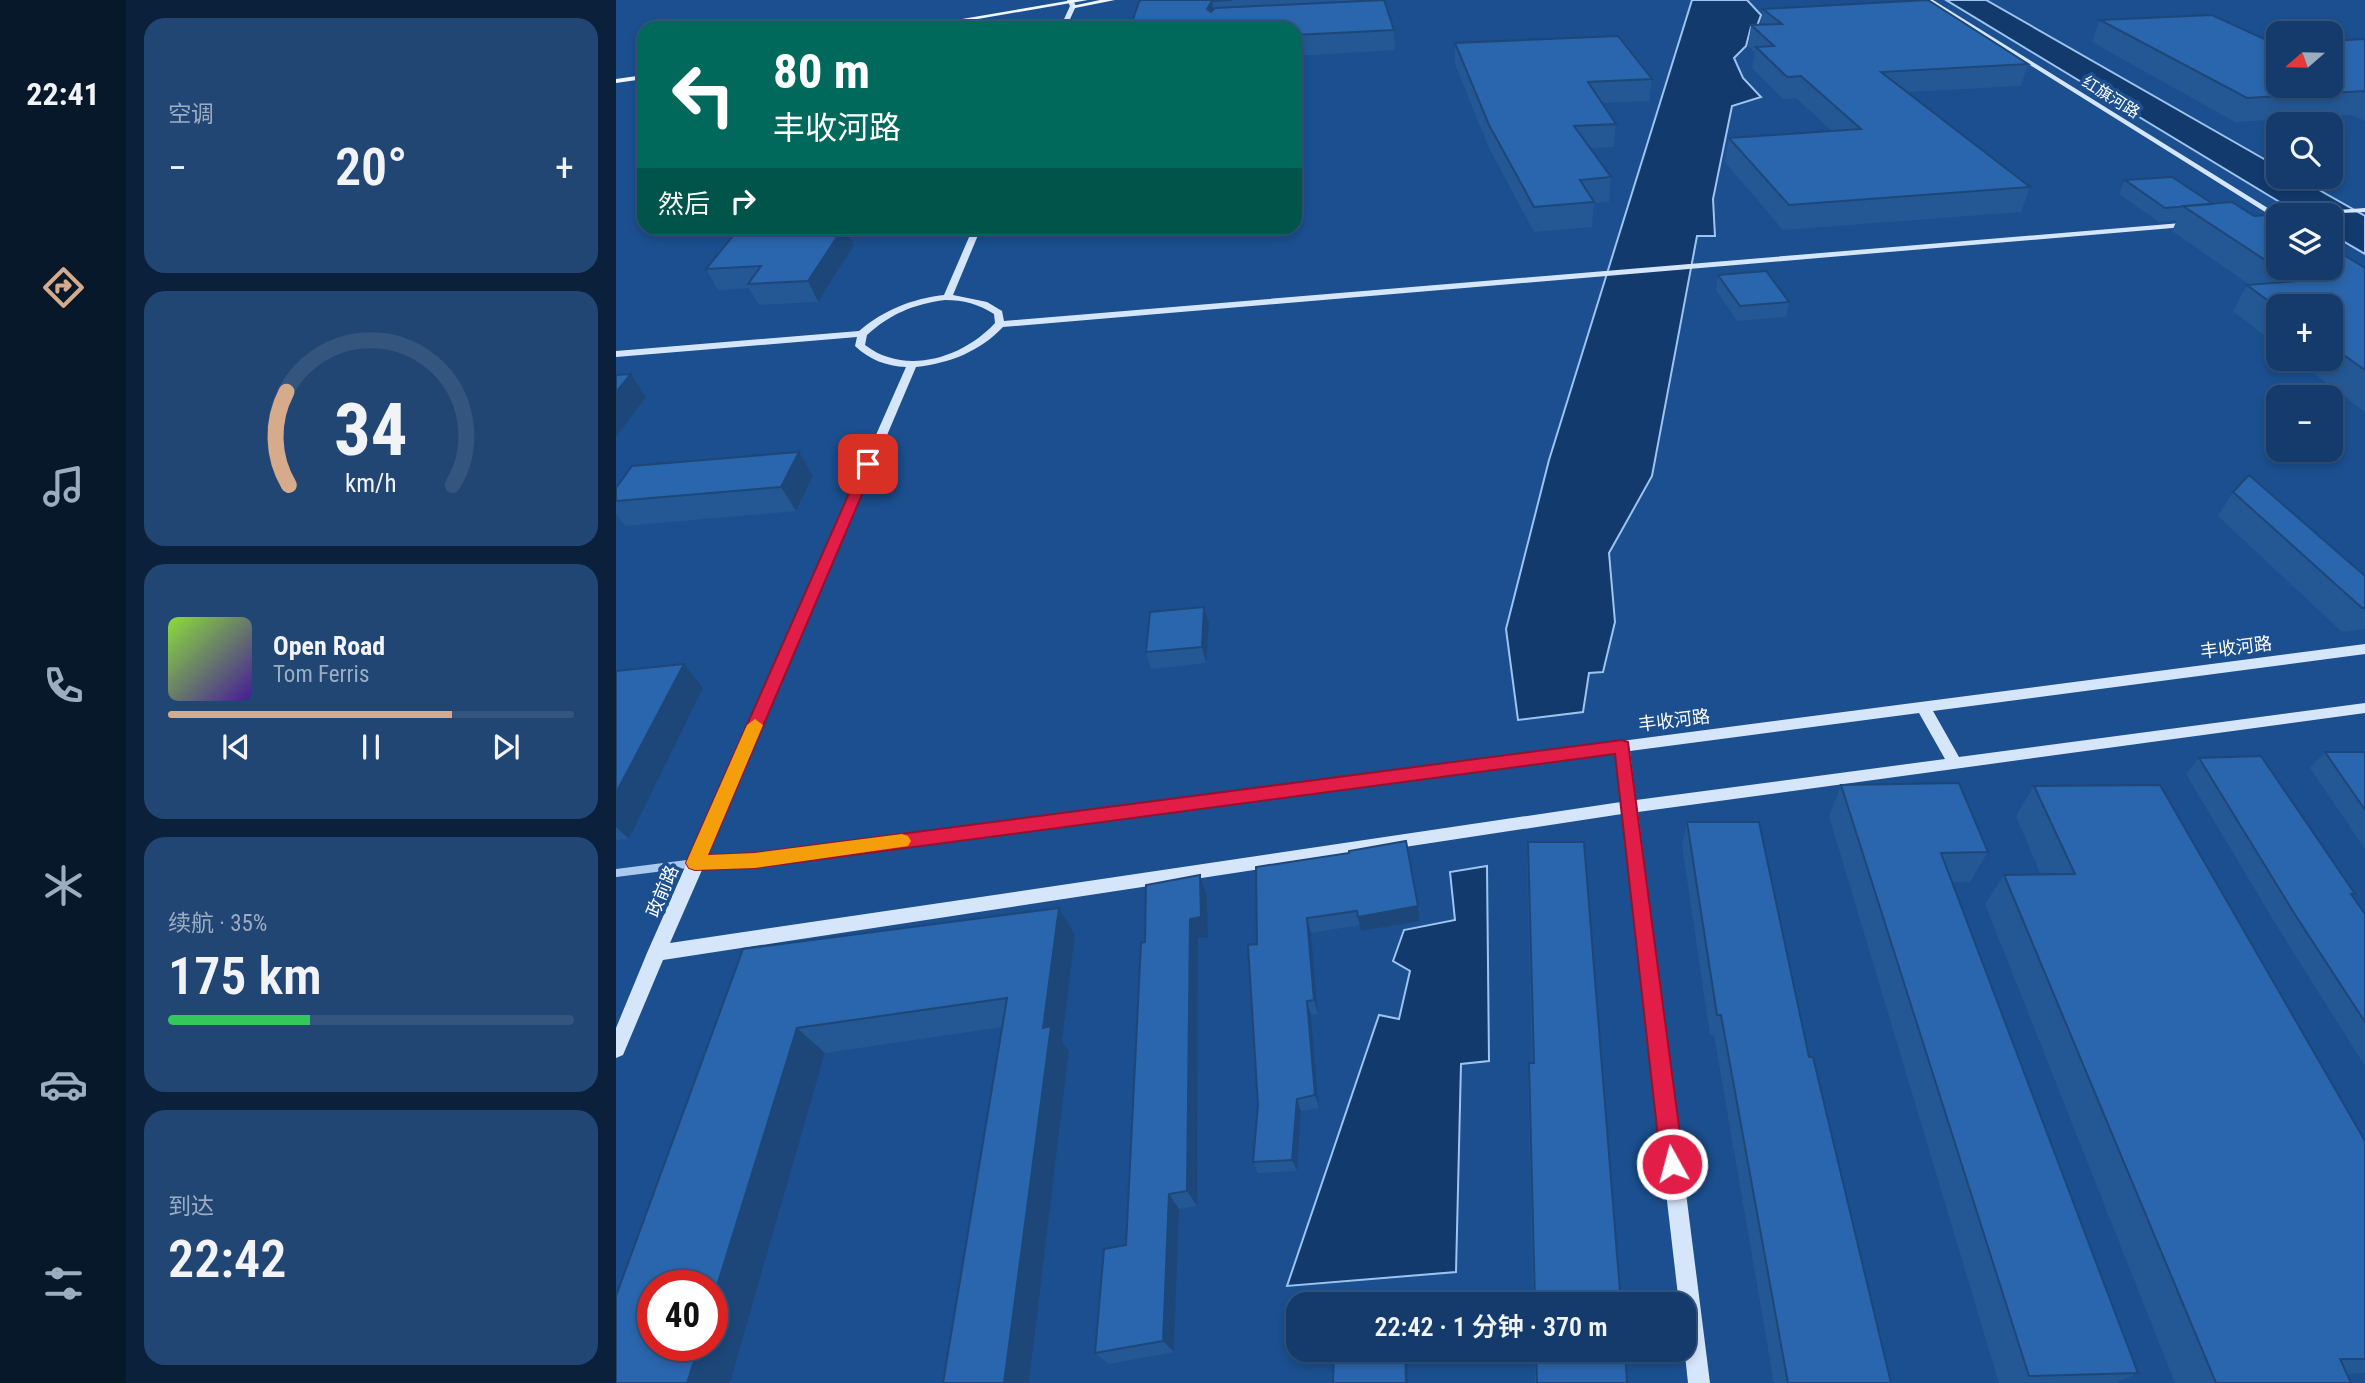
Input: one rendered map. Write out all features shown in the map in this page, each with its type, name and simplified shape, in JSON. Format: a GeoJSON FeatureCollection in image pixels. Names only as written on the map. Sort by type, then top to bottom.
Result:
{"type":"FeatureCollection","features":[{"type":"Feature","properties":{"kind":"main road"},"geometry":{"type":"LineString","coordinates":[[977,21],[1085,0]]}},
{"type":"Feature","properties":{"kind":"main road"},"geometry":{"type":"LineString","coordinates":[[957,21],[1071,3],[1111,0]]}},
{"type":"Feature","properties":{"kind":"main road"},"geometry":{"type":"LineString","coordinates":[[616,79],[637,75]]}},
{"type":"Feature","properties":{"kind":"street","name":"红旗河路"},"geometry":{"type":"LineString","coordinates":[[1929,0],[2266,210]]}},
{"type":"Feature","properties":{"kind":"street"},"geometry":{"type":"LineString","coordinates":[[1065,21],[1071,3]]}},
{"type":"Feature","properties":{"kind":"street"},"geometry":{"type":"LineString","coordinates":[[2343,212],[2365,210]]}},
{"type":"Feature","properties":{"kind":"street"},"geometry":{"type":"LineString","coordinates":[[1000,324],[2208,223]]}},
{"type":"Feature","properties":{"kind":"street"},"geometry":{"type":"LineString","coordinates":[[947,298],[974,235]]}},
{"type":"Feature","properties":{"kind":"street"},"geometry":{"type":"LineString","coordinates":[[947,298],[970,299],[989,304],[999,313],[1000,324],[990,338],[970,351],[942,360],[912,364],[887,363],[869,356],[860,346],[862,334],[874,321],[895,310],[920,302],[947,298]]}},
{"type":"Feature","properties":{"kind":"street"},"geometry":{"type":"LineString","coordinates":[[616,354],[862,334]]}},
{"type":"Feature","properties":{"kind":"street","name":"政前路"},"geometry":{"type":"LineString","coordinates":[[616,1049],[912,364]]}},
{"type":"Feature","properties":{"kind":"street","name":"丰收河路"},"geometry":{"type":"LineString","coordinates":[[695,863],[755,860],[2365,649]]}},
{"type":"Feature","properties":{"kind":"street"},"geometry":{"type":"LineString","coordinates":[[1923,707],[1955,763]]}},
{"type":"Feature","properties":{"kind":"street"},"geometry":{"type":"LineString","coordinates":[[656,953],[1629,807],[2365,708]]}},
{"type":"Feature","properties":{"kind":"street"},"geometry":{"type":"LineString","coordinates":[[1622,746],[1699,1383]]}},
{"type":"Feature","properties":{"kind":"street"},"geometry":{"type":"LineString","coordinates":[[616,873],[695,863]]}},
{"type":"Feature","properties":{"kind":"water"},"geometry":{"type":"Polygon","coordinates":[[[1692,0],[1747,0],[1761,15],[1757,26],[1751,27],[1746,46],[1734,58],[1743,78],[1761,97],[1732,106],[1713,199],[1715,236],[1697,236],[1652,476],[1609,553],[1615,622],[1603,672],[1589,673],[1583,712],[1518,720],[1506,629],[1549,460],[1692,0]]]}},
{"type":"Feature","properties":{"kind":"water"},"geometry":{"type":"Polygon","coordinates":[[[1946,0],[1986,0],[2266,160],[2266,189],[2317,189],[2342,203],[2281,203],[1946,0]]]}},
{"type":"Feature","properties":{"kind":"water"},"geometry":{"type":"Polygon","coordinates":[[[2343,204],[2365,216],[2365,254],[2343,241],[2343,204]]]}},
{"type":"Feature","properties":{"kind":"water"},"geometry":{"type":"Polygon","coordinates":[[[1487,866],[1489,1061],[1461,1064],[1456,1272],[1287,1286],[1379,1015],[1399,1019],[1410,971],[1393,961],[1404,930],[1455,920],[1450,872],[1487,866]]]}},
{"type":"Feature","properties":{"kind":"building"},"geometry":{"type":"Polygon","coordinates":[[[1232,0],[1212,1],[1207,9],[1211,12],[1215,8],[1384,0],[1394,30],[1302,35],[1302,21],[1132,21],[1139,2],[1232,0]]]}},
{"type":"Feature","properties":{"kind":"building"},"geometry":{"type":"Polygon","coordinates":[[[1928,0],[2028,64],[1881,72],[2030,187],[1789,205],[1729,138],[1861,129],[1801,76],[1787,77],[1756,47],[1774,46],[1751,25],[1782,24],[1763,9],[1928,0]]]}},
{"type":"Feature","properties":{"kind":"building"},"geometry":{"type":"Polygon","coordinates":[[[2212,15],[2266,40],[2266,97],[2247,98],[2100,20],[2212,15]]]}},
{"type":"Feature","properties":{"kind":"building"},"geometry":{"type":"Polygon","coordinates":[[[1618,36],[1652,79],[1588,82],[1616,124],[1574,126],[1611,177],[1580,180],[1594,202],[1534,207],[1489,125],[1455,43],[1618,36]]]}},
{"type":"Feature","properties":{"kind":"building"},"geometry":{"type":"Polygon","coordinates":[[[2365,39],[2365,91],[2343,92],[2343,40],[2365,39]]]}},
{"type":"Feature","properties":{"kind":"building"},"geometry":{"type":"Polygon","coordinates":[[[2172,177],[2213,204],[2165,208],[2125,180],[2172,177]]]}},
{"type":"Feature","properties":{"kind":"building"},"geometry":{"type":"Polygon","coordinates":[[[2232,202],[2254,216],[2266,215],[2266,261],[2183,206],[2232,202]]]}},
{"type":"Feature","properties":{"kind":"building"},"geometry":{"type":"Polygon","coordinates":[[[734,235],[838,235],[808,281],[748,284],[761,266],[706,269],[734,235]]]}},
{"type":"Feature","properties":{"kind":"building"},"geometry":{"type":"Polygon","coordinates":[[[2343,254],[2365,268],[2365,370],[2343,354],[2343,294],[2266,294],[2266,299],[2247,285],[2343,280],[2343,254]]]}},
{"type":"Feature","properties":{"kind":"building"},"geometry":{"type":"Polygon","coordinates":[[[1766,271],[1789,302],[1740,306],[1718,275],[1766,271]]]}},
{"type":"Feature","properties":{"kind":"building"},"geometry":{"type":"Polygon","coordinates":[[[631,374],[616,392],[616,375],[631,374]]]}},
{"type":"Feature","properties":{"kind":"building"},"geometry":{"type":"Polygon","coordinates":[[[799,452],[781,487],[616,501],[616,488],[632,466],[799,452]]]}},
{"type":"Feature","properties":{"kind":"building"},"geometry":{"type":"Polygon","coordinates":[[[2249,475],[2365,576],[2365,608],[2233,492],[2249,475]]]}},
{"type":"Feature","properties":{"kind":"building"},"geometry":{"type":"Polygon","coordinates":[[[1204,607],[1202,647],[1146,652],[1150,612],[1204,607]]]}},
{"type":"Feature","properties":{"kind":"building"},"geometry":{"type":"Polygon","coordinates":[[[684,664],[616,793],[616,671],[684,664]]]}},
{"type":"Feature","properties":{"kind":"building"},"geometry":{"type":"Polygon","coordinates":[[[2325,752],[2365,752],[2365,810],[2325,752]]]}},
{"type":"Feature","properties":{"kind":"building"},"geometry":{"type":"Polygon","coordinates":[[[2261,756],[2355,894],[2351,894],[2365,914],[2365,1022],[2199,758],[2261,756]]]}},
{"type":"Feature","properties":{"kind":"building"},"geometry":{"type":"Polygon","coordinates":[[[1959,783],[1988,852],[1941,853],[2138,1373],[2029,1376],[1841,785],[1959,783]]]}},
{"type":"Feature","properties":{"kind":"building"},"geometry":{"type":"Polygon","coordinates":[[[2160,785],[2365,1141],[2365,1359],[2340,1359],[2351,1383],[2216,1383],[2004,875],[2075,874],[2034,786],[2160,785]]]}},
{"type":"Feature","properties":{"kind":"building"},"geometry":{"type":"Polygon","coordinates":[[[1687,822],[1759,822],[1809,1057],[1813,1057],[1891,1383],[1788,1383],[1721,1015],[1717,1015],[1687,822]]]}},
{"type":"Feature","properties":{"kind":"building"},"geometry":{"type":"Polygon","coordinates":[[[1406,841],[1418,906],[1358,917],[1357,911],[1307,918],[1314,1000],[1307,1001],[1315,1095],[1297,1099],[1292,1160],[1253,1162],[1258,1105],[1248,945],[1257,944],[1256,867],[1406,841]]]}},
{"type":"Feature","properties":{"kind":"building"},"geometry":{"type":"Polygon","coordinates":[[[1528,842],[1584,842],[1620,1292],[1535,1292],[1529,1063],[1534,1063],[1528,842]]]}},
{"type":"Feature","properties":{"kind":"building"},"geometry":{"type":"Polygon","coordinates":[[[1200,875],[1201,917],[1190,919],[1187,1191],[1169,1194],[1163,1341],[1095,1353],[1104,1249],[1126,1245],[1141,943],[1145,942],[1146,885],[1200,875]]]}},
{"type":"Feature","properties":{"kind":"building"},"geometry":{"type":"Polygon","coordinates":[[[1059,908],[1043,1028],[1051,1026],[1004,1383],[943,1383],[1007,998],[797,1028],[722,1270],[637,1270],[637,1361],[694,1361],[687,1383],[616,1383],[616,1296],[743,949],[1059,908]]]}},
{"type":"Feature","properties":{"kind":"building"},"geometry":{"type":"Polygon","coordinates":[[[1334,1362],[1405,1362],[1406,1383],[1333,1383],[1334,1362]]]}},
{"type":"Feature","properties":{"kind":"building"},"geometry":{"type":"Polygon","coordinates":[[[1536,1362],[1626,1362],[1627,1383],[1537,1383],[1536,1362]]]}},
{"type":"Feature","properties":{"kind":"slow traffic"},"geometry":{"type":"LineString","coordinates":[[755,725],[695,863],[755,860],[902,841]]}},
{"type":"Feature","properties":{"kind":"route"},"geometry":{"type":"LineString","coordinates":[[868,464],[695,863],[755,860],[1622,746],[1672,1164]]}}]}
